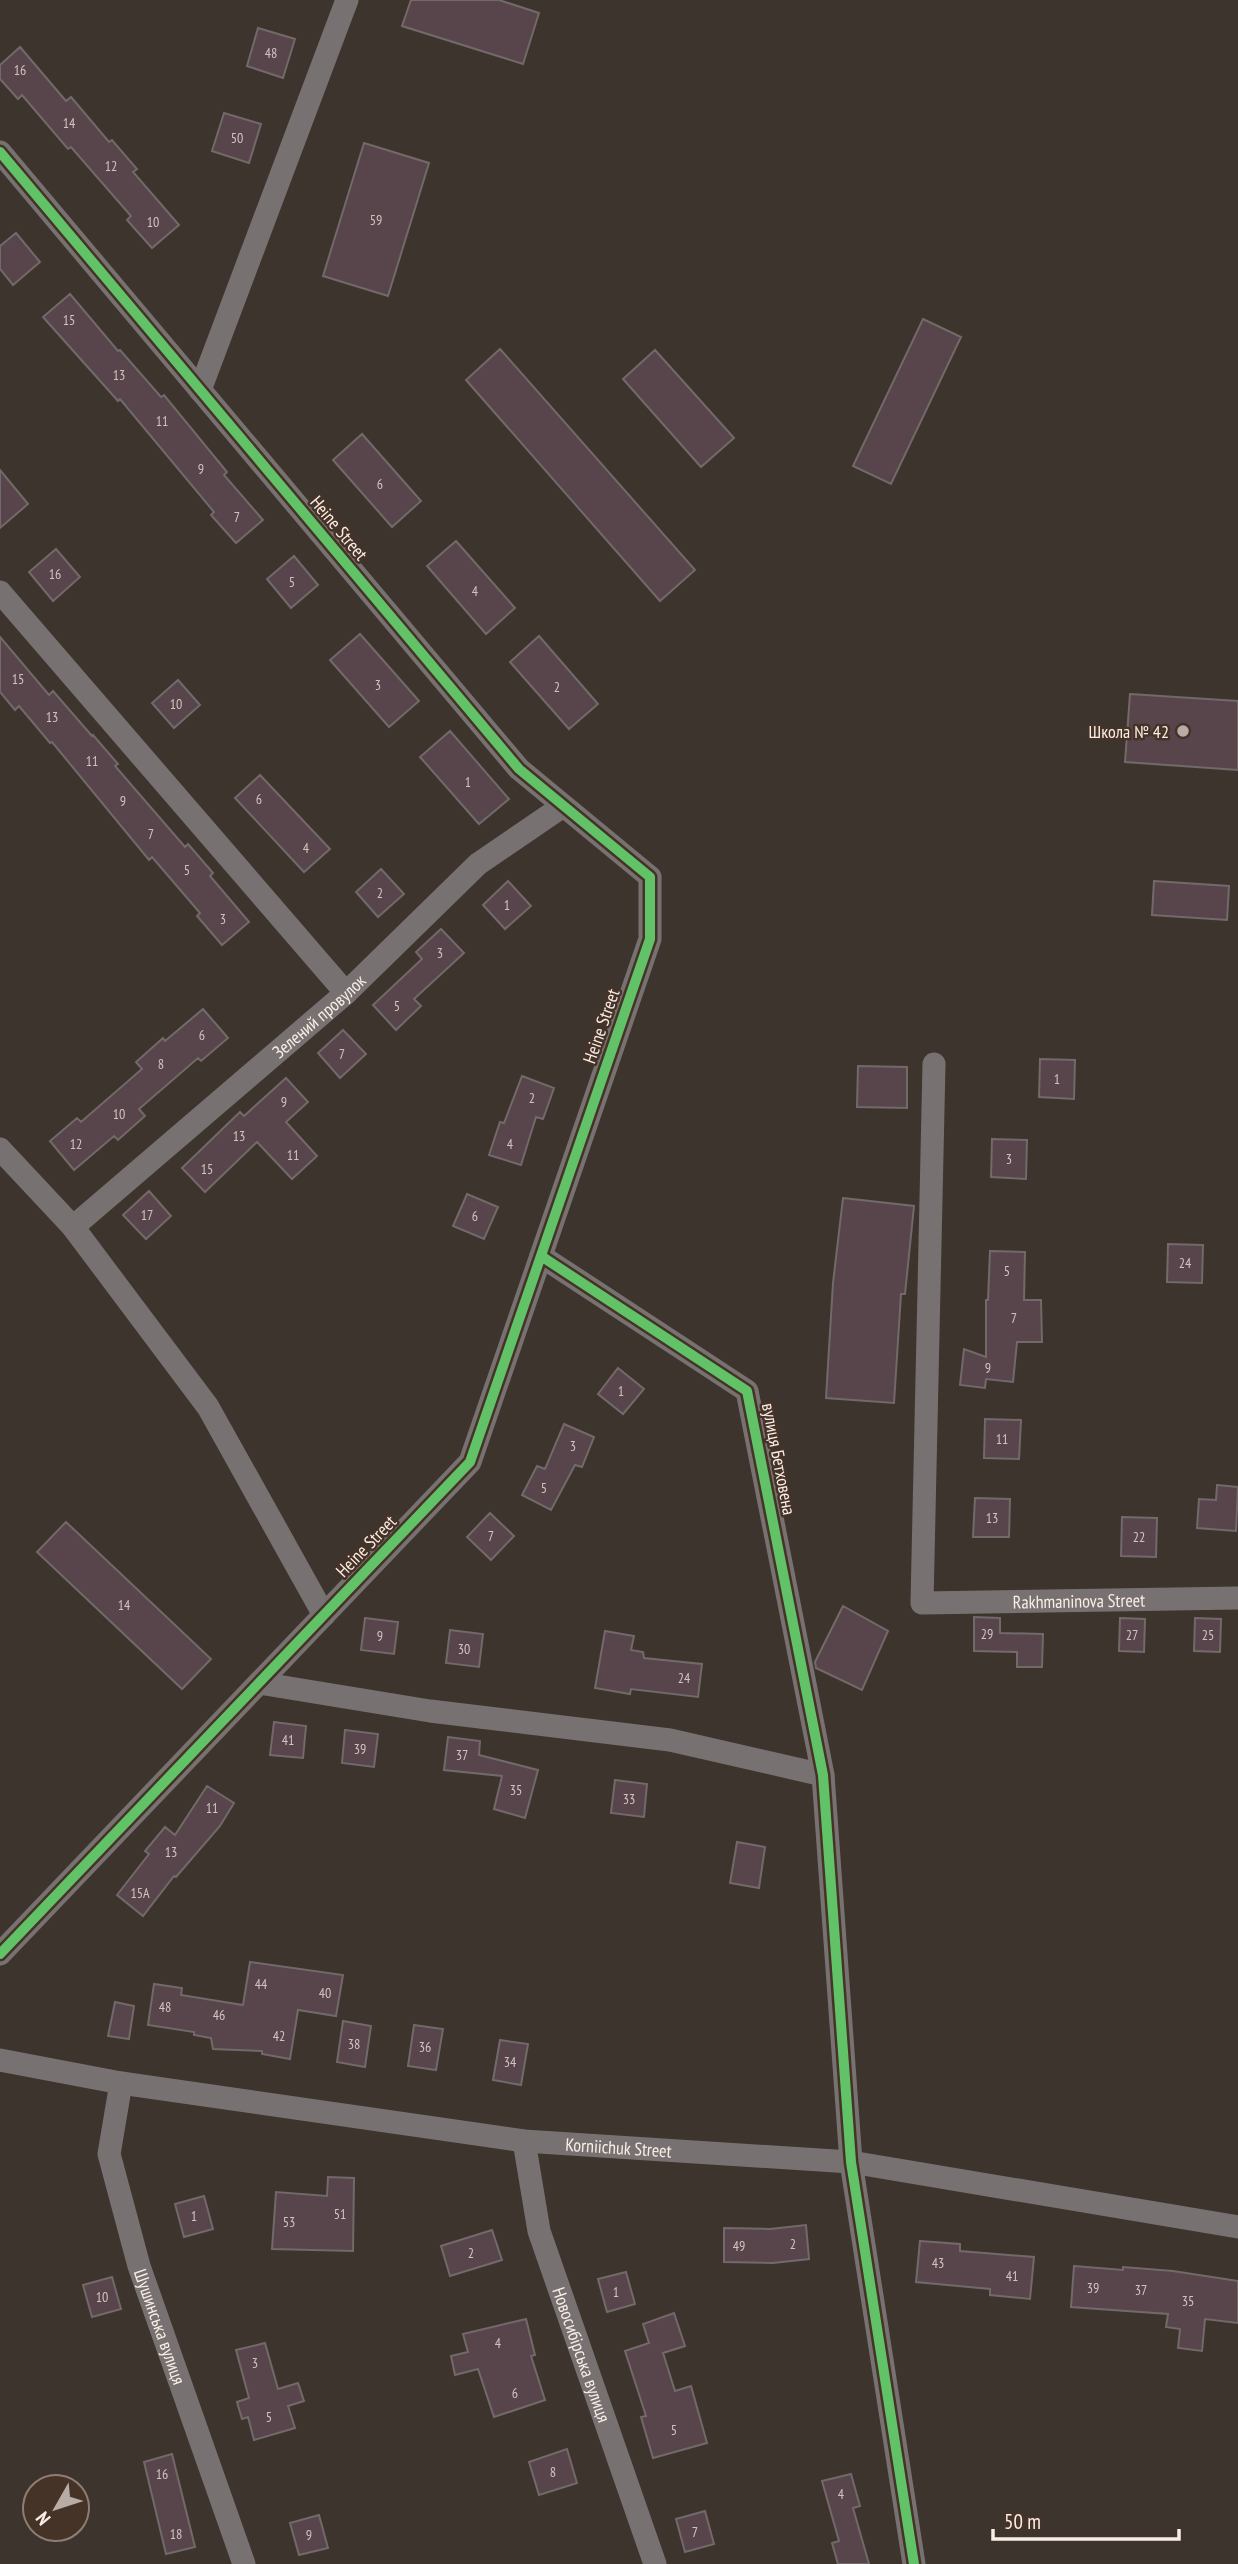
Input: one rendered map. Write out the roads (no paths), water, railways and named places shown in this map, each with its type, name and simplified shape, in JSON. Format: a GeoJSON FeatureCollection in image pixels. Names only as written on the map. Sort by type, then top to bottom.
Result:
{"type":"FeatureCollection","features":[{"type":"Feature","properties":{"kind":"street"},"geometry":{"type":"LineString","coordinates":[[200,390],[347,0]]}},
{"type":"Feature","properties":{"kind":"street","name":"Heine Street"},"geometry":{"type":"LineString","coordinates":[[0,152],[519,769],[650,877],[650,939],[470,1462],[0,1954]]}},
{"type":"Feature","properties":{"kind":"street"},"geometry":{"type":"LineString","coordinates":[[0,592],[346,993]]}},
{"type":"Feature","properties":{"kind":"street","name":"Зелений провулок"},"geometry":{"type":"LineString","coordinates":[[73,1227],[346,993],[478,864],[564,806]]}},
{"type":"Feature","properties":{"kind":"street","name":"Rakhmaninova Street"},"geometry":{"type":"LineString","coordinates":[[934,1064],[922,1603],[1238,1598]]}},
{"type":"Feature","properties":{"kind":"street"},"geometry":{"type":"LineString","coordinates":[[0,1149],[73,1227],[208,1406],[324,1615]]}},
{"type":"Feature","properties":{"kind":"street","name":"вулиця Бетховена"},"geometry":{"type":"LineString","coordinates":[[541,1256],[747,1391],[823,1775],[851,2162],[914,2564]]}},
{"type":"Feature","properties":{"kind":"street"},"geometry":{"type":"LineString","coordinates":[[259,1683],[430,1711],[670,1740],[823,1775]]}},
{"type":"Feature","properties":{"kind":"street","name":"Korniichuk Street"},"geometry":{"type":"LineString","coordinates":[[2,2059],[121,2082],[524,2141],[851,2162],[1238,2227]]}},
{"type":"Feature","properties":{"kind":"street","name":"Шушинська вулиця"},"geometry":{"type":"LineString","coordinates":[[121,2082],[109,2154],[139,2266],[244,2564]]}},
{"type":"Feature","properties":{"kind":"street","name":"Новосибірська вулиця"},"geometry":{"type":"LineString","coordinates":[[524,2141],[539,2231],[655,2564]]}},
{"type":"Feature","properties":{"kind":"place","name":"Школа № 42"},"geometry":{"type":"Point","coordinates":[1183,731]}}]}
